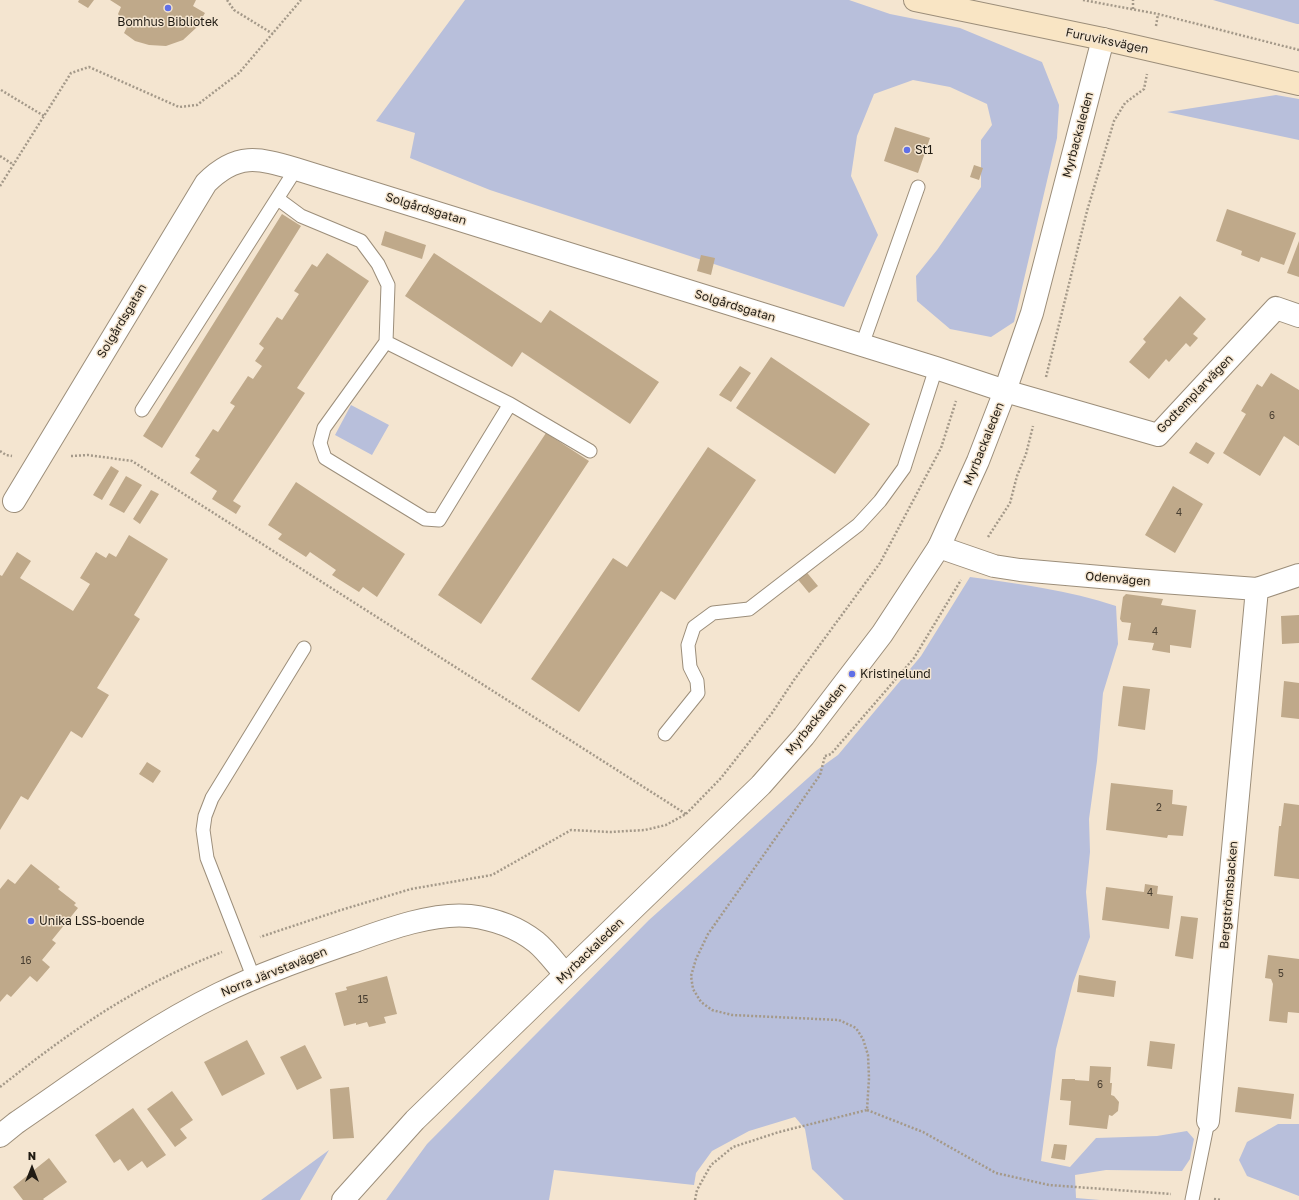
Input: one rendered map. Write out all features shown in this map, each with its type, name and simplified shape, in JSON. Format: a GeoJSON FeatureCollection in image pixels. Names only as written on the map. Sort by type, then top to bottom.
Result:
{"type":"FeatureCollection","features":[{"type":"Feature","properties":{"kind":"main road","name":"Furuviksvägen"},"geometry":{"type":"LineString","coordinates":[[915,0],[1103,39],[1299,84]]}},
{"type":"Feature","properties":{"kind":"street","name":"Myrbackaleden"},"geometry":{"type":"LineString","coordinates":[[343,1200],[415,1120],[737,810],[761,785],[804,736],[882,634],[939,547],[978,461],[1005,391],[1032,313],[1103,39]]}},
{"type":"Feature","properties":{"kind":"street","name":"Solgårdsgatan"},"geometry":{"type":"LineString","coordinates":[[14,501],[206,183],[214,174],[225,167],[238,161],[252,159],[266,160],[296,169],[862,345],[934,375],[1005,391]]}},
{"type":"Feature","properties":{"kind":"street","name":"Godtemplarvägen"},"geometry":{"type":"LineString","coordinates":[[1005,391],[1158,436],[1276,308],[1299,316]]}},
{"type":"Feature","properties":{"kind":"street","name":"Odenvägen"},"geometry":{"type":"LineString","coordinates":[[939,547],[994,566],[1020,570],[1257,589],[1299,575]]}},
{"type":"Feature","properties":{"kind":"street","name":"Bergströmsbacken"},"geometry":{"type":"LineString","coordinates":[[1208,1121],[1257,589]]}},
{"type":"Feature","properties":{"kind":"street","name":"Norra Järvstavägen"},"geometry":{"type":"LineString","coordinates":[[0,1136],[16,1123],[128,1046],[206,1001],[300,960],[389,929],[440,917],[469,916],[493,921],[514,928],[536,942],[566,974]]}},
{"type":"Feature","properties":{"kind":"lane"},"geometry":{"type":"LineString","coordinates":[[142,410],[296,169]]}},
{"type":"Feature","properties":{"kind":"lane"},"geometry":{"type":"LineString","coordinates":[[862,345],[918,187]]}},
{"type":"Feature","properties":{"kind":"lane"},"geometry":{"type":"LineString","coordinates":[[278,199],[301,216],[361,241],[378,264],[388,285],[386,342],[324,428],[320,443],[325,458],[425,519],[439,520],[510,404]]}},
{"type":"Feature","properties":{"kind":"lane"},"geometry":{"type":"LineString","coordinates":[[386,342],[510,404],[590,451]]}},
{"type":"Feature","properties":{"kind":"lane"},"geometry":{"type":"LineString","coordinates":[[665,734],[698,693],[698,681],[690,667],[688,645],[694,627],[713,613],[750,609],[858,525],[880,501],[904,468],[934,375]]}},
{"type":"Feature","properties":{"kind":"lane"},"geometry":{"type":"LineString","coordinates":[[254,979],[207,858],[203,830],[205,816],[212,798],[304,648]]}},
{"type":"Feature","properties":{"kind":"lane","name":"Bergströmsbacken"},"geometry":{"type":"LineString","coordinates":[[1193,1198],[1208,1121]]}},
{"type":"Feature","properties":{"kind":"path"},"geometry":{"type":"LineString","coordinates":[[228,0],[234,10],[273,34]]}},
{"type":"Feature","properties":{"kind":"path"},"geometry":{"type":"LineString","coordinates":[[0,186],[71,73],[89,67],[179,107],[197,105],[239,74],[301,0]]}},
{"type":"Feature","properties":{"kind":"path"},"geometry":{"type":"LineString","coordinates":[[1083,0],[1166,16],[1299,50]]}},
{"type":"Feature","properties":{"kind":"path"},"geometry":{"type":"LineString","coordinates":[[1133,0],[1133,9]]}},
{"type":"Feature","properties":{"kind":"path"},"geometry":{"type":"LineString","coordinates":[[1,90],[44,116]]}},
{"type":"Feature","properties":{"kind":"path"},"geometry":{"type":"LineString","coordinates":[[0,156],[14,165]]}},
{"type":"Feature","properties":{"kind":"path"},"geometry":{"type":"LineString","coordinates":[[571,830],[610,832],[645,830],[666,824],[686,814],[721,778],[772,713],[794,680],[880,563],[941,448],[959,391],[934,375]]}},
{"type":"Feature","properties":{"kind":"path"},"geometry":{"type":"LineString","coordinates":[[0,451],[6,455],[40,457],[88,455],[132,461],[686,814]]}},
{"type":"Feature","properties":{"kind":"path"},"geometry":{"type":"LineString","coordinates":[[825,756],[831,754],[914,658]]}},
{"type":"Feature","properties":{"kind":"path"},"geometry":{"type":"LineString","coordinates":[[804,736],[825,756]]}},
{"type":"Feature","properties":{"kind":"path"},"geometry":{"type":"LineString","coordinates":[[825,756],[820,775],[708,934],[696,959],[691,976],[693,989],[701,1002],[712,1010],[732,1015],[839,1020],[856,1028],[863,1039],[868,1055],[869,1078],[867,1110]]}},
{"type":"Feature","properties":{"kind":"path"},"geometry":{"type":"LineString","coordinates":[[695,1200],[698,1190],[712,1165],[733,1147],[779,1132],[867,1110],[923,1132],[996,1172],[1049,1185],[1221,1200]]}},
{"type":"Feature","properties":{"kind":"shaded area"},"geometry":{"type":"Polygon","coordinates":[[[465,0],[849,0],[890,14],[960,28],[1042,62],[1059,105],[1057,138],[1014,322],[991,337],[950,329],[917,301],[916,276],[937,250],[981,187],[981,140],[992,125],[987,104],[950,87],[913,80],[874,94],[857,136],[851,176],[878,235],[844,307],[490,190],[410,158],[415,133],[376,121],[465,0]]]}},
{"type":"Feature","properties":{"kind":"shaded area"},"geometry":{"type":"Polygon","coordinates":[[[1213,0],[1299,0],[1299,24],[1297,24],[1213,0]]]}},
{"type":"Feature","properties":{"kind":"shaded area"},"geometry":{"type":"Polygon","coordinates":[[[1276,95],[1299,99],[1299,140],[1167,112],[1276,95]]]}},
{"type":"Feature","properties":{"kind":"shaded area"},"geometry":{"type":"Polygon","coordinates":[[[351,405],[389,425],[372,455],[335,435],[351,405]]]}},
{"type":"Feature","properties":{"kind":"shaded area"},"geometry":{"type":"Polygon","coordinates":[[[970,577],[1062,592],[1098,600],[1116,606],[1118,644],[1103,693],[1097,761],[1089,819],[1090,852],[1086,892],[1090,937],[1073,983],[1056,1049],[1041,1161],[1070,1167],[1096,1138],[1157,1136],[1187,1131],[1194,1139],[1190,1159],[1182,1171],[1106,1170],[1075,1175],[1076,1198],[1100,1200],[844,1200],[812,1169],[805,1129],[795,1117],[749,1131],[712,1151],[696,1173],[694,1185],[554,1170],[549,1200],[386,1200],[427,1144],[649,920],[817,770],[838,755],[921,656],[970,577]]]}},
{"type":"Feature","properties":{"kind":"shaded area"},"geometry":{"type":"Polygon","coordinates":[[[1278,1124],[1299,1124],[1299,1196],[1247,1176],[1239,1160],[1247,1142],[1278,1124]]]}},
{"type":"Feature","properties":{"kind":"shaded area"},"geometry":{"type":"Polygon","coordinates":[[[329,1150],[300,1200],[261,1200],[329,1150]]]}},
{"type":"Feature","properties":{"kind":"building"},"geometry":{"type":"Polygon","coordinates":[[[79,0],[94,0],[88,8],[78,2],[79,0]]]}},
{"type":"Feature","properties":{"kind":"building"},"geometry":{"type":"Polygon","coordinates":[[[110,0],[196,0],[193,6],[205,13],[196,28],[183,40],[166,46],[149,45],[135,41],[124,33],[127,27],[118,14],[121,7],[110,0]]]}},
{"type":"Feature","properties":{"kind":"building","name":"St1"},"geometry":{"type":"Polygon","coordinates":[[[895,127],[930,138],[918,173],[884,161],[895,127]]]}},
{"type":"Feature","properties":{"kind":"building"},"geometry":{"type":"Polygon","coordinates":[[[974,165],[983,168],[979,180],[970,177],[974,165]]]}},
{"type":"Feature","properties":{"kind":"building"},"geometry":{"type":"Polygon","coordinates":[[[1227,209],[1296,233],[1284,265],[1261,257],[1259,262],[1241,255],[1242,251],[1216,241],[1227,209]]]}},
{"type":"Feature","properties":{"kind":"building"},"geometry":{"type":"Polygon","coordinates":[[[282,214],[301,226],[162,448],[143,436],[282,214]]]}},
{"type":"Feature","properties":{"kind":"building"},"geometry":{"type":"Polygon","coordinates":[[[385,231],[426,245],[422,259],[381,245],[385,231]]]}},
{"type":"Feature","properties":{"kind":"building"},"geometry":{"type":"Polygon","coordinates":[[[1299,241],[1299,277],[1287,273],[1299,241]]]}},
{"type":"Feature","properties":{"kind":"building"},"geometry":{"type":"Polygon","coordinates":[[[327,253],[369,281],[297,388],[305,393],[233,501],[241,506],[236,514],[212,499],[217,491],[190,473],[200,459],[195,456],[213,429],[218,432],[235,406],[230,403],[248,376],[253,379],[262,366],[255,361],[264,348],[259,344],[277,317],[282,320],[299,294],[294,291],[312,264],[317,267],[327,253]]]}},
{"type":"Feature","properties":{"kind":"building"},"geometry":{"type":"Polygon","coordinates":[[[434,253],[541,323],[550,310],[659,382],[630,424],[522,352],[512,367],[405,296],[434,253]]]}},
{"type":"Feature","properties":{"kind":"building"},"geometry":{"type":"Polygon","coordinates":[[[701,255],[715,258],[711,275],[697,271],[701,255]]]}},
{"type":"Feature","properties":{"kind":"building"},"geometry":{"type":"Polygon","coordinates":[[[1180,296],[1206,319],[1193,334],[1198,338],[1190,347],[1186,343],[1169,362],[1166,359],[1149,379],[1129,362],[1146,342],[1143,339],[1180,296]]]}},
{"type":"Feature","properties":{"kind":"building"},"geometry":{"type":"Polygon","coordinates":[[[771,357],[870,424],[835,474],[736,408],[771,357]]]}},
{"type":"Feature","properties":{"kind":"building"},"geometry":{"type":"Polygon","coordinates":[[[740,366],[751,373],[731,402],[719,395],[740,366]]]}},
{"type":"Feature","properties":{"kind":"building"},"geometry":{"type":"Polygon","coordinates":[[[1271,373],[1299,390],[1299,446],[1284,436],[1260,476],[1223,453],[1246,414],[1241,411],[1257,384],[1262,387],[1271,373]]]}},
{"type":"Feature","properties":{"kind":"building"},"geometry":{"type":"Polygon","coordinates":[[[546,433],[589,461],[481,624],[438,595],[546,433]]]}},
{"type":"Feature","properties":{"kind":"building"},"geometry":{"type":"Polygon","coordinates":[[[1196,442],[1215,453],[1208,464],[1189,453],[1196,442]]]}},
{"type":"Feature","properties":{"kind":"building"},"geometry":{"type":"Polygon","coordinates":[[[708,447],[756,480],[675,600],[661,591],[579,712],[531,679],[613,558],[627,567],[708,447]]]}},
{"type":"Feature","properties":{"kind":"building"},"geometry":{"type":"Polygon","coordinates":[[[111,466],[119,471],[102,500],[93,495],[111,466]]]}},
{"type":"Feature","properties":{"kind":"building"},"geometry":{"type":"Polygon","coordinates":[[[126,476],[142,485],[124,513],[109,505],[126,476]]]}},
{"type":"Feature","properties":{"kind":"building"},"geometry":{"type":"Polygon","coordinates":[[[296,482],[405,554],[377,597],[363,587],[359,592],[332,575],[336,570],[310,552],[306,557],[278,539],[282,534],[268,525],[296,482]]]}},
{"type":"Feature","properties":{"kind":"building"},"geometry":{"type":"Polygon","coordinates":[[[1173,486],[1203,504],[1175,553],[1145,535],[1173,486]]]}},
{"type":"Feature","properties":{"kind":"building"},"geometry":{"type":"Polygon","coordinates":[[[151,490],[159,494],[140,524],[133,519],[151,490]]]}},
{"type":"Feature","properties":{"kind":"building"},"geometry":{"type":"Polygon","coordinates":[[[129,535],[168,559],[134,615],[140,619],[97,688],[109,695],[82,738],[71,731],[28,800],[21,796],[0,830],[0,575],[2,576],[17,552],[31,561],[20,578],[73,611],[90,584],[80,578],[96,552],[106,558],[109,553],[116,557],[129,535]]]}},
{"type":"Feature","properties":{"kind":"building"},"geometry":{"type":"Polygon","coordinates":[[[804,569],[818,586],[809,593],[795,576],[804,569]]]}},
{"type":"Feature","properties":{"kind":"building"},"geometry":{"type":"Polygon","coordinates":[[[1126,594],[1163,599],[1161,605],[1196,610],[1191,648],[1170,645],[1170,653],[1152,650],[1154,643],[1128,640],[1131,623],[1122,622],[1120,619],[1123,597],[1126,594]]]}},
{"type":"Feature","properties":{"kind":"building"},"geometry":{"type":"Polygon","coordinates":[[[1299,615],[1299,643],[1282,644],[1281,616],[1299,615]]]}},
{"type":"Feature","properties":{"kind":"building"},"geometry":{"type":"Polygon","coordinates":[[[1284,681],[1299,683],[1299,719],[1281,717],[1284,681]]]}},
{"type":"Feature","properties":{"kind":"building"},"geometry":{"type":"Polygon","coordinates":[[[1123,686],[1150,689],[1145,730],[1118,726],[1123,686]]]}},
{"type":"Feature","properties":{"kind":"building"},"geometry":{"type":"Polygon","coordinates":[[[147,762],[161,771],[153,783],[139,774],[147,762]]]}},
{"type":"Feature","properties":{"kind":"building"},"geometry":{"type":"Polygon","coordinates":[[[1111,783],[1173,790],[1172,804],[1187,806],[1183,836],[1168,835],[1167,838],[1106,830],[1111,783]]]}},
{"type":"Feature","properties":{"kind":"building"},"geometry":{"type":"Polygon","coordinates":[[[1284,803],[1299,805],[1299,879],[1274,876],[1279,826],[1281,826],[1284,803]]]}},
{"type":"Feature","properties":{"kind":"building","name":"Unika LSS-boende"},"geometry":{"type":"Polygon","coordinates":[[[31,864],[60,887],[58,889],[76,903],[74,905],[78,908],[52,940],[56,943],[42,960],[50,967],[37,982],[30,976],[11,997],[7,994],[0,1002],[0,889],[8,879],[15,884],[31,864]]]}},
{"type":"Feature","properties":{"kind":"building"},"geometry":{"type":"Polygon","coordinates":[[[1145,884],[1158,886],[1157,894],[1173,896],[1169,929],[1102,920],[1106,887],[1144,892],[1145,884]]]}},
{"type":"Feature","properties":{"kind":"building"},"geometry":{"type":"Polygon","coordinates":[[[1181,916],[1198,918],[1193,959],[1175,956],[1181,916]]]}},
{"type":"Feature","properties":{"kind":"building"},"geometry":{"type":"Polygon","coordinates":[[[1268,955],[1299,959],[1299,1013],[1288,1012],[1287,1023],[1269,1021],[1273,984],[1271,979],[1265,978],[1268,955]]]}},
{"type":"Feature","properties":{"kind":"building"},"geometry":{"type":"Polygon","coordinates":[[[1079,975],[1116,981],[1114,997],[1077,992],[1079,975]]]}},
{"type":"Feature","properties":{"kind":"building"},"geometry":{"type":"Polygon","coordinates":[[[387,976],[397,1014],[384,1017],[386,1023],[369,1027],[367,1022],[344,1026],[335,993],[347,990],[346,987],[387,976]]]}},
{"type":"Feature","properties":{"kind":"building"},"geometry":{"type":"Polygon","coordinates":[[[247,1040],[265,1074],[222,1096],[204,1062],[247,1040]]]}},
{"type":"Feature","properties":{"kind":"building"},"geometry":{"type":"Polygon","coordinates":[[[1150,1041],[1175,1044],[1172,1069],[1147,1066],[1150,1041]]]}},
{"type":"Feature","properties":{"kind":"building"},"geometry":{"type":"Polygon","coordinates":[[[305,1045],[322,1078],[297,1090],[280,1057],[305,1045]]]}},
{"type":"Feature","properties":{"kind":"building"},"geometry":{"type":"Polygon","coordinates":[[[1090,1066],[1111,1067],[1111,1095],[1114,1096],[1119,1102],[1118,1111],[1112,1116],[1109,1115],[1107,1129],[1069,1125],[1071,1101],[1060,1100],[1062,1079],[1089,1081],[1090,1066]]]}},
{"type":"Feature","properties":{"kind":"building"},"geometry":{"type":"Polygon","coordinates":[[[349,1087],[354,1138],[333,1139],[330,1089],[349,1087]]]}},
{"type":"Feature","properties":{"kind":"building"},"geometry":{"type":"Polygon","coordinates":[[[1238,1087],[1294,1094],[1291,1119],[1235,1112],[1238,1087]]]}},
{"type":"Feature","properties":{"kind":"building"},"geometry":{"type":"Polygon","coordinates":[[[172,1091],[193,1120],[180,1129],[187,1138],[175,1147],[147,1109],[172,1091]]]}},
{"type":"Feature","properties":{"kind":"building"},"geometry":{"type":"Polygon","coordinates":[[[133,1108],[166,1155],[147,1168],[142,1161],[128,1171],[120,1159],[114,1163],[95,1135],[133,1108]]]}},
{"type":"Feature","properties":{"kind":"building"},"geometry":{"type":"Polygon","coordinates":[[[1054,1144],[1067,1145],[1065,1160],[1051,1158],[1054,1144]]]}},
{"type":"Feature","properties":{"kind":"building"},"geometry":{"type":"Polygon","coordinates":[[[49,1158],[67,1182],[43,1199],[44,1200],[23,1200],[13,1187],[49,1158]]]}},
{"type":"Feature","properties":{"kind":"place","name":"Bomhus Bibliotek"},"geometry":{"type":"Point","coordinates":[168,8]}},
{"type":"Feature","properties":{"kind":"place","name":"St1"},"geometry":{"type":"Point","coordinates":[907,150]}},
{"type":"Feature","properties":{"kind":"place","name":"Kristinelund"},"geometry":{"type":"Point","coordinates":[852,674]}},
{"type":"Feature","properties":{"kind":"place","name":"Unika LSS-boende"},"geometry":{"type":"Point","coordinates":[31,921]}}]}
